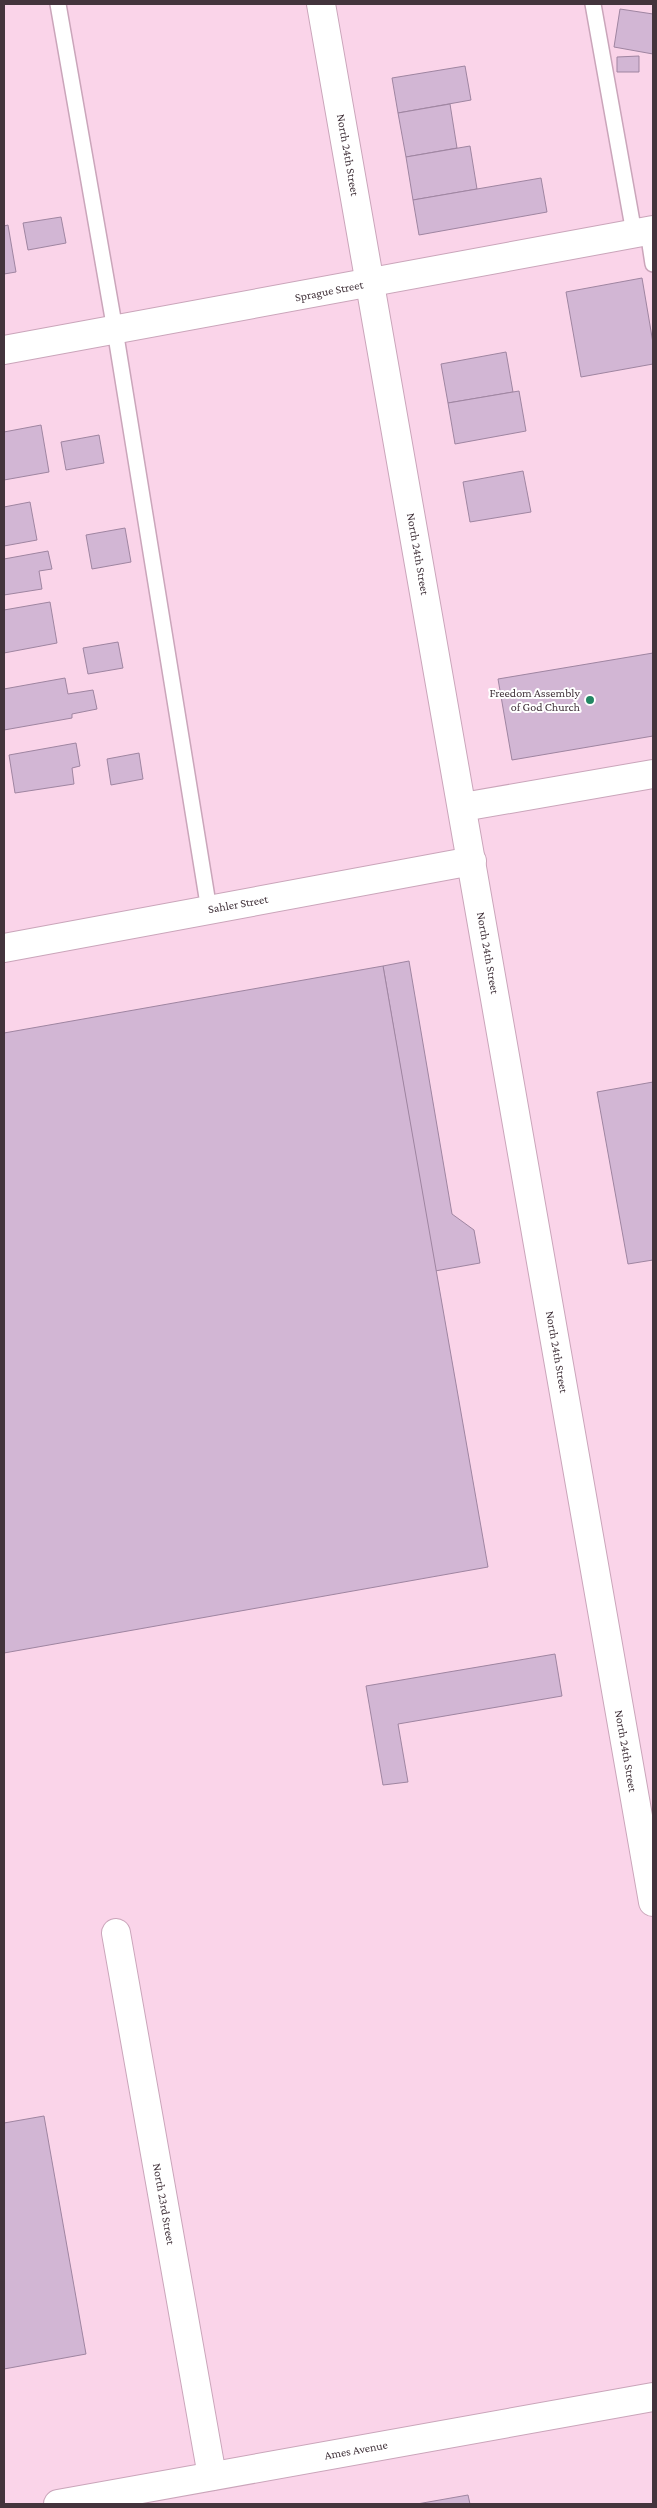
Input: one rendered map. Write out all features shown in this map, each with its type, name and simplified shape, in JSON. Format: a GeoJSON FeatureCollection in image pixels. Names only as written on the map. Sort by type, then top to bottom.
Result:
{"type":"FeatureCollection","features":[{"type":"Feature","properties":{"kind":"main road","name":"North 24th Street"},"geometry":{"type":"LineString","coordinates":[[321,4],[649,1854],[653,1902]]}},
{"type":"Feature","properties":{"kind":"main road","name":"Sprague Street"},"geometry":{"type":"LineString","coordinates":[[4,350],[645,231]]}},
{"type":"Feature","properties":{"kind":"main road"},"geometry":{"type":"LineString","coordinates":[[464,808],[653,774]]}},
{"type":"Feature","properties":{"kind":"main road","name":"Sahler Street"},"geometry":{"type":"LineString","coordinates":[[4,948],[472,861]]}},
{"type":"Feature","properties":{"kind":"main road","name":"North 23rd Street"},"geometry":{"type":"LineString","coordinates":[[116,1932],[212,2476]]}},
{"type":"Feature","properties":{"kind":"main road","name":"Ames Avenue"},"geometry":{"type":"LineString","coordinates":[[58,2504],[154,2496],[212,2476],[653,2397]]}},
{"type":"Feature","properties":{"kind":"lane"},"geometry":{"type":"LineString","coordinates":[[58,4],[115,330],[209,910]]}},
{"type":"Feature","properties":{"kind":"lane"},"geometry":{"type":"LineString","coordinates":[[592,4],[653,264]]}},
{"type":"Feature","properties":{"kind":"building"},"geometry":{"type":"Polygon","coordinates":[[[620,9],[653,14],[653,54],[614,47],[620,9]]]}},
{"type":"Feature","properties":{"kind":"building"},"geometry":{"type":"Polygon","coordinates":[[[639,56],[639,72],[617,72],[617,57],[639,56]]]}},
{"type":"Feature","properties":{"kind":"building"},"geometry":{"type":"Polygon","coordinates":[[[465,66],[471,100],[398,113],[392,78],[465,66]]]}},
{"type":"Feature","properties":{"kind":"building"},"geometry":{"type":"Polygon","coordinates":[[[450,104],[457,148],[406,157],[398,113],[450,104]]]}},
{"type":"Feature","properties":{"kind":"building"},"geometry":{"type":"Polygon","coordinates":[[[470,146],[477,189],[413,200],[406,157],[470,146]]]}},
{"type":"Feature","properties":{"kind":"building"},"geometry":{"type":"Polygon","coordinates":[[[541,178],[547,212],[419,235],[413,200],[541,178]]]}},
{"type":"Feature","properties":{"kind":"building"},"geometry":{"type":"Polygon","coordinates":[[[61,217],[66,243],[28,250],[23,223],[61,217]]]}},
{"type":"Feature","properties":{"kind":"building"},"geometry":{"type":"Polygon","coordinates":[[[8,225],[16,272],[4,274],[4,226],[8,225]]]}},
{"type":"Feature","properties":{"kind":"building"},"geometry":{"type":"Polygon","coordinates":[[[642,278],[653,343],[653,364],[581,377],[566,292],[642,278]]]}},
{"type":"Feature","properties":{"kind":"building"},"geometry":{"type":"Polygon","coordinates":[[[506,352],[513,392],[448,403],[441,364],[506,352]]]}},
{"type":"Feature","properties":{"kind":"building"},"geometry":{"type":"Polygon","coordinates":[[[519,391],[526,431],[455,444],[448,403],[519,391]]]}},
{"type":"Feature","properties":{"kind":"building"},"geometry":{"type":"Polygon","coordinates":[[[41,425],[49,472],[4,480],[4,432],[41,425]]]}},
{"type":"Feature","properties":{"kind":"building"},"geometry":{"type":"Polygon","coordinates":[[[99,435],[104,463],[66,470],[61,442],[99,435]]]}},
{"type":"Feature","properties":{"kind":"building"},"geometry":{"type":"Polygon","coordinates":[[[523,471],[531,512],[470,522],[463,482],[523,471]]]}},
{"type":"Feature","properties":{"kind":"building"},"geometry":{"type":"Polygon","coordinates":[[[30,502],[37,540],[4,546],[4,507],[30,502]]]}},
{"type":"Feature","properties":{"kind":"building"},"geometry":{"type":"Polygon","coordinates":[[[125,528],[131,562],[92,569],[86,535],[125,528]]]}},
{"type":"Feature","properties":{"kind":"building"},"geometry":{"type":"Polygon","coordinates":[[[48,551],[52,569],[39,571],[42,589],[4,595],[4,559],[48,551]]]}},
{"type":"Feature","properties":{"kind":"building"},"geometry":{"type":"Polygon","coordinates":[[[50,602],[57,643],[4,653],[4,610],[50,602]]]}},
{"type":"Feature","properties":{"kind":"building"},"geometry":{"type":"Polygon","coordinates":[[[118,642],[123,668],[88,674],[83,648],[118,642]]]}},
{"type":"Feature","properties":{"kind":"building"},"geometry":{"type":"Polygon","coordinates":[[[653,653],[653,736],[512,760],[498,679],[653,653]]]}},
{"type":"Feature","properties":{"kind":"building"},"geometry":{"type":"Polygon","coordinates":[[[65,678],[68,694],[93,690],[97,709],[72,714],[72,718],[4,730],[4,689],[65,678]]]}},
{"type":"Feature","properties":{"kind":"building"},"geometry":{"type":"Polygon","coordinates":[[[76,743],[80,766],[72,768],[74,784],[15,793],[9,755],[76,743]]]}},
{"type":"Feature","properties":{"kind":"building"},"geometry":{"type":"Polygon","coordinates":[[[139,753],[143,779],[111,785],[107,759],[139,753]]]}},
{"type":"Feature","properties":{"kind":"building"},"geometry":{"type":"Polygon","coordinates":[[[409,961],[452,1214],[474,1230],[480,1263],[435,1271],[383,966],[409,961]]]}},
{"type":"Feature","properties":{"kind":"building"},"geometry":{"type":"Polygon","coordinates":[[[383,966],[488,1567],[4,1653],[4,1033],[383,966]]]}},
{"type":"Feature","properties":{"kind":"building"},"geometry":{"type":"Polygon","coordinates":[[[653,1082],[653,1260],[628,1264],[597,1092],[653,1082]]]}},
{"type":"Feature","properties":{"kind":"building"},"geometry":{"type":"Polygon","coordinates":[[[555,1654],[562,1696],[398,1724],[408,1782],[383,1785],[366,1686],[555,1654]]]}},
{"type":"Feature","properties":{"kind":"building"},"geometry":{"type":"Polygon","coordinates":[[[44,2116],[86,2354],[4,2369],[4,2123],[44,2116]]]}},
{"type":"Feature","properties":{"kind":"building"},"geometry":{"type":"Polygon","coordinates":[[[468,2495],[470,2504],[417,2504],[468,2495]]]}},
{"type":"Feature","properties":{"kind":"place","name":"Freedom Assembly of God Church"},"geometry":{"type":"Point","coordinates":[590,700]}}]}
